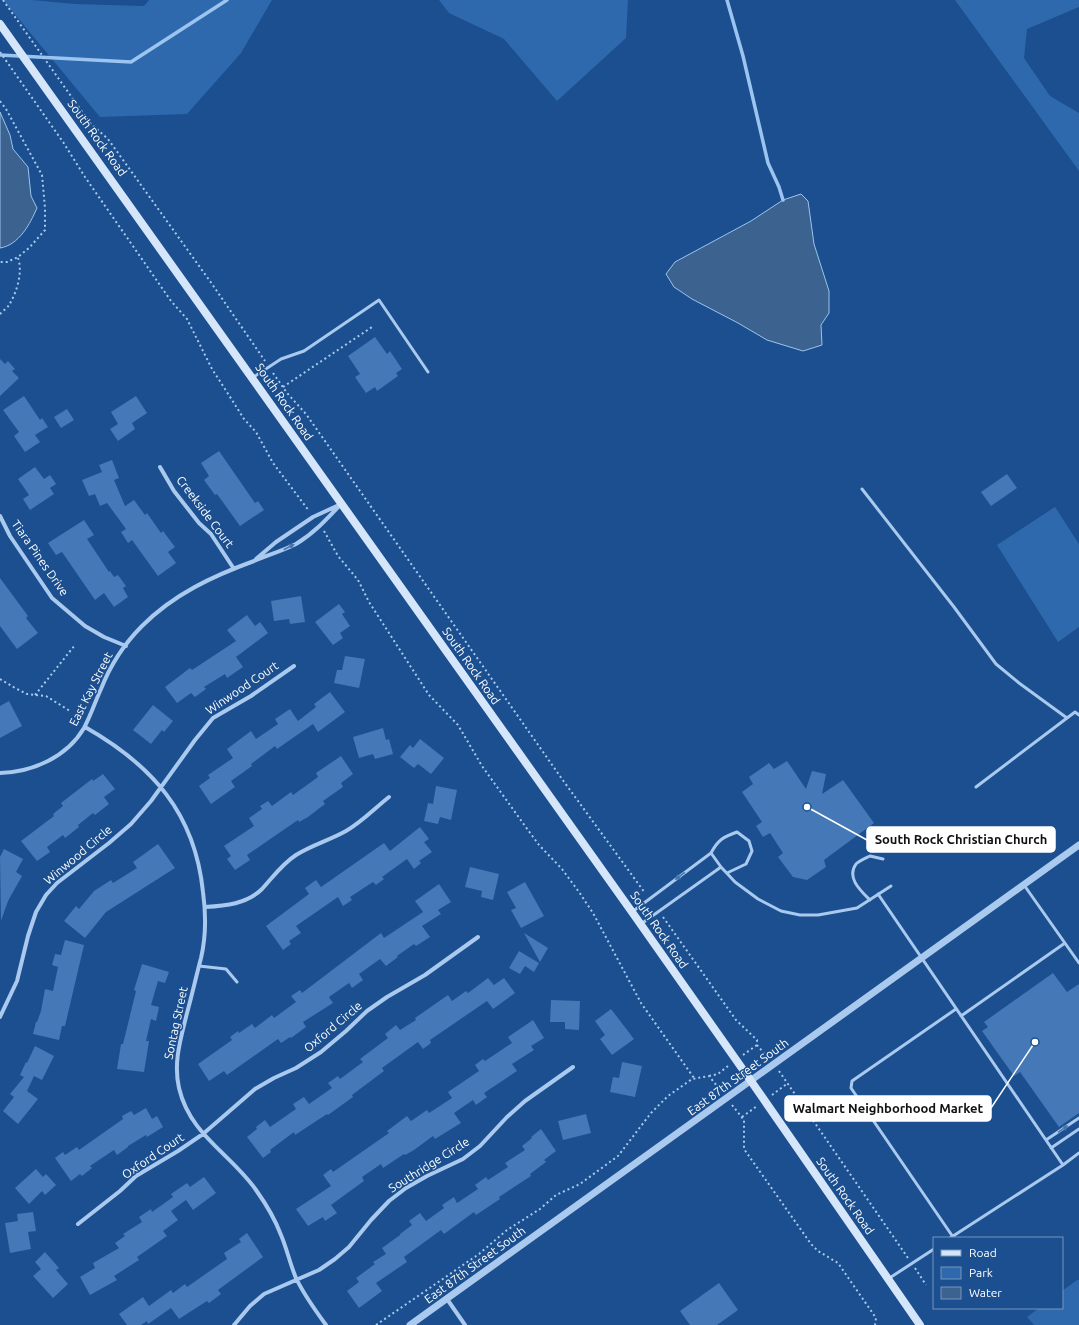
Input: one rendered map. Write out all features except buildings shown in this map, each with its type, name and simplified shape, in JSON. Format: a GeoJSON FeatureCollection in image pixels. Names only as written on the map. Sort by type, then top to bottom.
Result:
{"type":"FeatureCollection","features":[{"type":"Feature","properties":{"kind":"main road","name":"South Rock Road"},"geometry":{"type":"LineString","coordinates":[[0,24],[632,912],[920,1325]]}},
{"type":"Feature","properties":{"kind":"street","name":"Creekside Court"},"geometry":{"type":"LineString","coordinates":[[160,467],[174,491],[199,523],[211,534],[234,569]]}},
{"type":"Feature","properties":{"kind":"street","name":"East Kay Street"},"geometry":{"type":"LineString","coordinates":[[252,561],[276,542],[313,517],[341,504]]}},
{"type":"Feature","properties":{"kind":"street","name":"East Kay Street"},"geometry":{"type":"LineString","coordinates":[[0,773],[28,770],[56,757],[71,745],[85,727],[101,688],[112,667],[141,627],[159,610],[196,585],[297,543],[321,526],[341,504]]}},
{"type":"Feature","properties":{"kind":"street","name":"Tiara Pines Drive"},"geometry":{"type":"LineString","coordinates":[[0,516],[10,536],[52,598],[86,626],[126,646]]}},
{"type":"Feature","properties":{"kind":"street","name":"Winwood Court"},"geometry":{"type":"LineString","coordinates":[[161,787],[194,740],[214,718],[251,696],[294,666]]}},
{"type":"Feature","properties":{"kind":"street","name":"Sontag Street"},"geometry":{"type":"LineString","coordinates":[[85,727],[108,740],[128,754],[146,770],[161,787],[176,808],[189,834],[196,853],[202,879],[205,907],[205,930],[199,966],[177,1051],[176,1069],[179,1088],[185,1106],[195,1124],[203,1134],[240,1170],[270,1211],[280,1233],[297,1280],[309,1302],[326,1325]]}},
{"type":"Feature","properties":{"kind":"street","name":"Winwood Circle"},"geometry":{"type":"LineString","coordinates":[[0,1017],[17,981],[28,936],[36,912],[46,895],[57,884],[131,824],[152,801],[161,787]]}},
{"type":"Feature","properties":{"kind":"street"},"geometry":{"type":"LineString","coordinates":[[205,907],[225,906],[250,898],[261,890],[277,870],[291,858],[305,849],[348,830],[389,797]]}},
{"type":"Feature","properties":{"kind":"street","name":"East 87th Street South"},"geometry":{"type":"LineString","coordinates":[[410,1325],[1079,845]]}},
{"type":"Feature","properties":{"kind":"street","name":"Oxford Circle"},"geometry":{"type":"LineString","coordinates":[[203,1134],[256,1089],[274,1078],[296,1068],[321,1052],[371,1008],[425,975],[478,937]]}},
{"type":"Feature","properties":{"kind":"street","name":"Southridge Circle"},"geometry":{"type":"LineString","coordinates":[[234,1325],[250,1306],[264,1294],[319,1270],[335,1259],[349,1247],[371,1220],[389,1202],[406,1188],[463,1158],[480,1146],[507,1117],[525,1101],[573,1067]]}},
{"type":"Feature","properties":{"kind":"street","name":"Oxford Court"},"geometry":{"type":"LineString","coordinates":[[78,1224],[120,1191],[136,1176],[178,1152],[203,1134]]}},
{"type":"Feature","properties":{"kind":"street"},"geometry":{"type":"LineString","coordinates":[[446,1299],[465,1325]]}},
{"type":"Feature","properties":{"kind":"lane"},"geometry":{"type":"LineString","coordinates":[[252,378],[281,358],[304,351],[379,300],[428,372]]}},
{"type":"Feature","properties":{"kind":"lane"},"geometry":{"type":"LineString","coordinates":[[862,489],[954,607],[996,664],[1067,718]]}},
{"type":"Feature","properties":{"kind":"lane"},"geometry":{"type":"LineString","coordinates":[[976,786],[1075,712],[1079,715]]}},
{"type":"Feature","properties":{"kind":"lane"},"geometry":{"type":"LineString","coordinates":[[632,912],[711,853],[717,842],[737,832],[749,841],[752,851],[746,864],[727,873]]}},
{"type":"Feature","properties":{"kind":"lane"},"geometry":{"type":"LineString","coordinates":[[711,853],[721,867],[735,882],[758,899],[781,911],[800,915],[818,915],[858,908],[890,886]]}},
{"type":"Feature","properties":{"kind":"lane"},"geometry":{"type":"LineString","coordinates":[[870,900],[857,887],[853,873],[856,864],[870,856],[883,859]]}},
{"type":"Feature","properties":{"kind":"lane"},"geometry":{"type":"LineString","coordinates":[[640,925],[721,867]]}},
{"type":"Feature","properties":{"kind":"lane"},"geometry":{"type":"LineString","coordinates":[[1024,885],[1079,963]]}},
{"type":"Feature","properties":{"kind":"lane"},"geometry":{"type":"LineString","coordinates":[[878,894],[1063,1165]]}},
{"type":"Feature","properties":{"kind":"lane"},"geometry":{"type":"LineString","coordinates":[[960,1016],[1064,943]]}},
{"type":"Feature","properties":{"kind":"lane"},"geometry":{"type":"LineString","coordinates":[[199,966],[226,968],[237,982]]}},
{"type":"Feature","properties":{"kind":"lane"},"geometry":{"type":"LineString","coordinates":[[956,1010],[852,1081],[851,1088],[952,1237],[1079,1153]]}},
{"type":"Feature","properties":{"kind":"lane"},"geometry":{"type":"LineString","coordinates":[[1046,1140],[1079,1118]]}},
{"type":"Feature","properties":{"kind":"lane"},"geometry":{"type":"LineString","coordinates":[[1051,1148],[1079,1129]]}},
{"type":"Feature","properties":{"kind":"lane"},"geometry":{"type":"LineString","coordinates":[[888,1279],[933,1250]]}},
{"type":"Feature","properties":{"kind":"path"},"geometry":{"type":"LineString","coordinates":[[3,0],[90,123],[108,139],[212,284],[283,387],[306,414],[562,779],[650,899]]}},
{"type":"Feature","properties":{"kind":"path"},"geometry":{"type":"LineString","coordinates":[[0,52],[171,302],[187,319],[216,376],[244,419],[256,432],[273,463],[306,507]]}},
{"type":"Feature","properties":{"kind":"path"},"geometry":{"type":"LineString","coordinates":[[0,101],[6,109],[42,175],[45,208],[45,230],[29,248],[18,257],[7,262],[0,262]]}},
{"type":"Feature","properties":{"kind":"path"},"geometry":{"type":"LineString","coordinates":[[0,314],[9,305],[15,292],[20,273],[18,257]]}},
{"type":"Feature","properties":{"kind":"path"},"geometry":{"type":"LineString","coordinates":[[283,387],[372,328]]}},
{"type":"Feature","properties":{"kind":"path"},"geometry":{"type":"LineString","coordinates":[[326,533],[338,556],[358,580],[369,602],[430,695],[458,725],[482,766],[539,845],[562,869],[579,892],[593,913],[641,1003],[694,1078]]}},
{"type":"Feature","properties":{"kind":"path"},"geometry":{"type":"LineString","coordinates":[[36,695],[75,646]]}},
{"type":"Feature","properties":{"kind":"path"},"geometry":{"type":"LineString","coordinates":[[0,679],[27,694],[46,696],[70,711]]}},
{"type":"Feature","properties":{"kind":"path"},"geometry":{"type":"LineString","coordinates":[[659,911],[736,1020],[757,1040],[757,1046]]}},
{"type":"Feature","properties":{"kind":"path"},"geometry":{"type":"LineString","coordinates":[[780,1072],[926,1285]]}},
{"type":"Feature","properties":{"kind":"path"},"geometry":{"type":"LineString","coordinates":[[376,1325],[479,1254],[507,1230],[540,1209],[556,1195],[580,1184],[618,1156],[651,1113],[668,1096],[694,1078],[718,1074]]}},
{"type":"Feature","properties":{"kind":"path"},"geometry":{"type":"LineString","coordinates":[[708,1076],[714,1083]]}},
{"type":"Feature","properties":{"kind":"path"},"geometry":{"type":"LineString","coordinates":[[735,1109],[744,1120],[744,1148],[818,1251],[838,1263],[876,1318],[875,1325]]}},
{"type":"Feature","properties":{"kind":"green space"},"geometry":{"type":"Polygon","coordinates":[[[3,0],[32,0],[75,4],[144,6],[149,0],[272,0],[241,53],[187,114],[100,117],[3,0]]]}},
{"type":"Feature","properties":{"kind":"green space"},"geometry":{"type":"Polygon","coordinates":[[[439,0],[628,0],[626,38],[557,101],[504,39],[449,13],[439,0]]]}},
{"type":"Feature","properties":{"kind":"green space"},"geometry":{"type":"Polygon","coordinates":[[[955,0],[1079,0],[1079,7],[1027,29],[1024,58],[1050,96],[1079,113],[1079,171],[955,0]]]}},
{"type":"Feature","properties":{"kind":"green space"},"geometry":{"type":"Polygon","coordinates":[[[1055,507],[1079,544],[1079,627],[1058,642],[997,545],[1055,507]]]}},
{"type":"Feature","properties":{"kind":"green space"},"geometry":{"type":"Polygon","coordinates":[[[1079,1280],[1079,1325],[1034,1325],[1027,1317],[1038,1309],[1063,1309],[1063,1290],[1079,1280]]]}},
{"type":"Feature","properties":{"kind":"water"},"geometry":{"type":"Polygon","coordinates":[[[0,112],[10,135],[13,149],[28,167],[31,196],[37,208],[23,233],[13,243],[0,248],[0,112]]]}},
{"type":"Feature","properties":{"kind":"water"},"geometry":{"type":"Polygon","coordinates":[[[801,194],[808,201],[814,244],[829,291],[829,313],[821,325],[822,345],[803,351],[767,340],[692,299],[674,287],[666,274],[675,262],[751,221],[783,200],[801,194]]]}},
{"type":"Feature","properties":{"kind":"waterway"},"geometry":{"type":"LineString","coordinates":[[0,55],[131,62],[227,0]]}},
{"type":"Feature","properties":{"kind":"waterway"},"geometry":{"type":"LineString","coordinates":[[727,0],[743,56],[768,163],[783,200]]}},
{"type":"Feature","properties":{"kind":"place","name":"South Rock Christian Church"},"geometry":{"type":"Point","coordinates":[807,807]}},
{"type":"Feature","properties":{"kind":"place","name":"Walmart Neighborhood Market"},"geometry":{"type":"Point","coordinates":[1035,1042]}}]}
